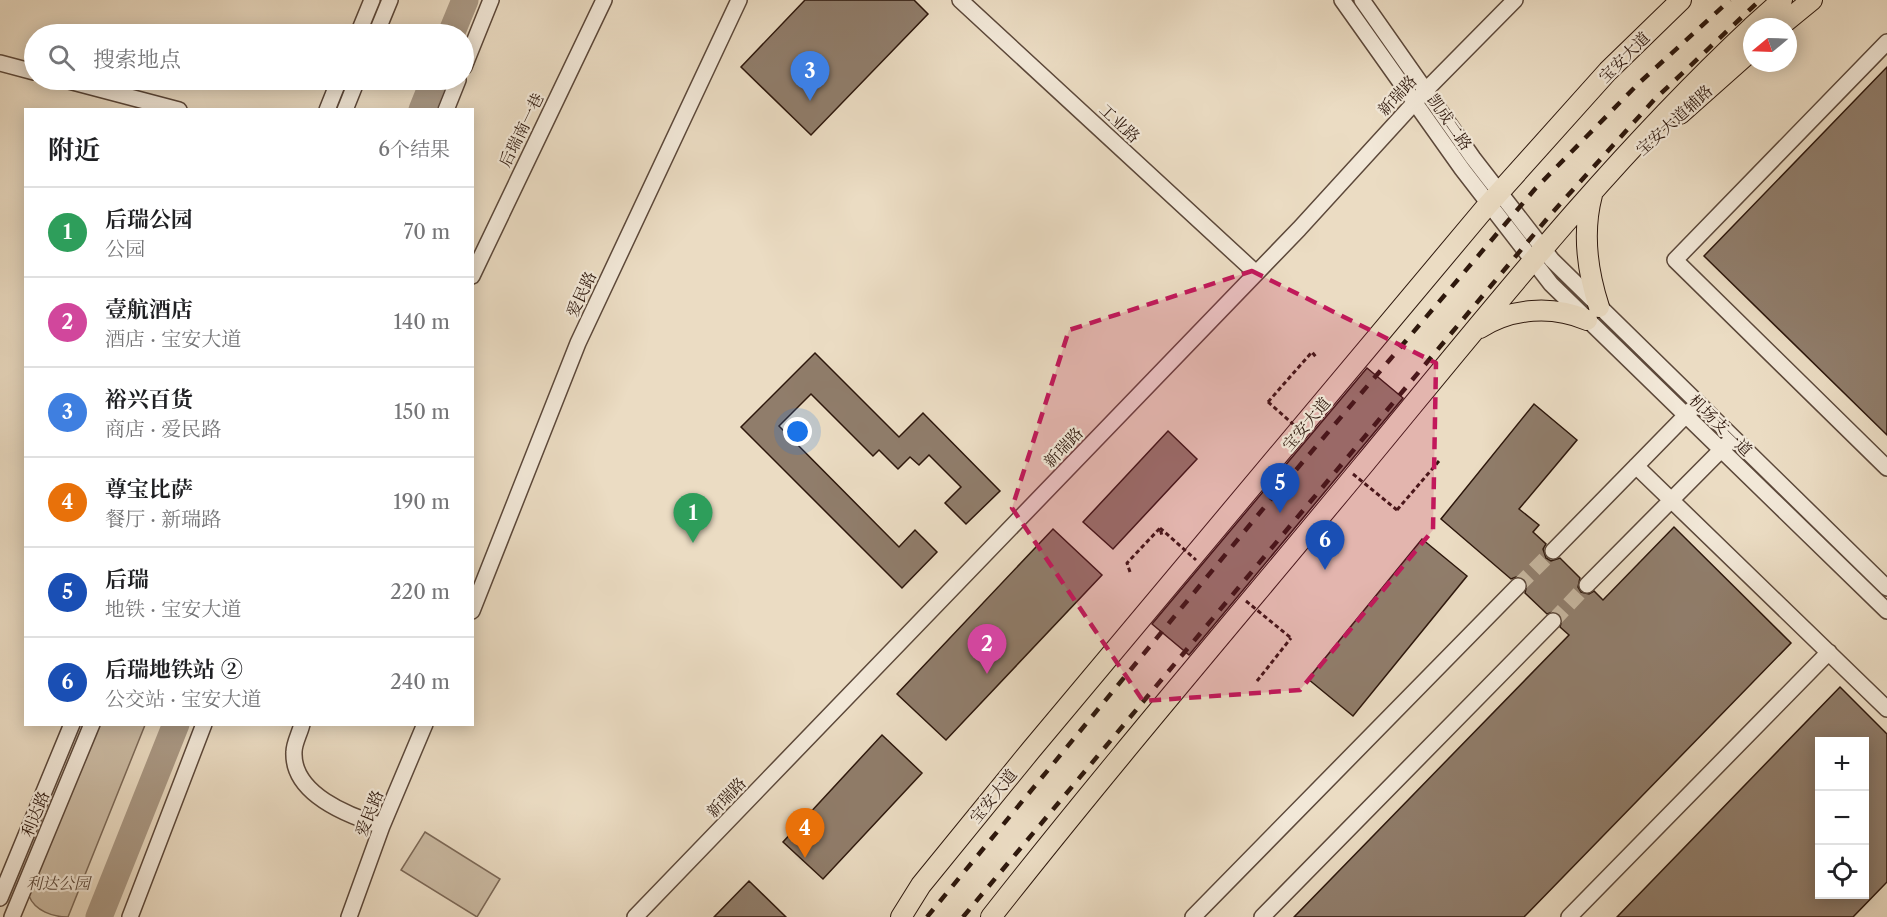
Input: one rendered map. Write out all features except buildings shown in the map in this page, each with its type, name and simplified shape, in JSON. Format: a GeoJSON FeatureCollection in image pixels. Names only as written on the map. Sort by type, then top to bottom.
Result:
{"type":"FeatureCollection","features":[{"type":"Feature","properties":{"kind":"main road"},"geometry":{"type":"LineString","coordinates":[[1608,71],[1662,0]]}},
{"type":"Feature","properties":{"kind":"main road","name":"宝安大道"},"geometry":{"type":"LineString","coordinates":[[901,917],[921,885],[1030,750],[1494,199],[1608,71],[1682,0]]}},
{"type":"Feature","properties":{"kind":"main road"},"geometry":{"type":"LineString","coordinates":[[1762,18],[1782,0]]}},
{"type":"Feature","properties":{"kind":"main road"},"geometry":{"type":"LineString","coordinates":[[1790,18],[1812,0]]}},
{"type":"Feature","properties":{"kind":"main road"},"geometry":{"type":"LineString","coordinates":[[991,917],[1076,809],[1537,255],[1677,100],[1743,36]]}},
{"type":"Feature","properties":{"kind":"main road","name":"宝安大道辅路"},"geometry":{"type":"LineString","coordinates":[[1594,192],[1743,58]]}},
{"type":"Feature","properties":{"kind":"main road"},"geometry":{"type":"LineString","coordinates":[[1471,335],[1496,320],[1533,310],[1593,314],[1586,245],[1587,219],[1594,192]]}},
{"type":"Feature","properties":{"kind":"main road"},"geometry":{"type":"LineString","coordinates":[[892,917],[921,885]]}},
{"type":"Feature","properties":{"kind":"street"},"geometry":{"type":"LineString","coordinates":[[362,24],[372,0]]}},
{"type":"Feature","properties":{"kind":"street"},"geometry":{"type":"LineString","coordinates":[[380,24],[390,0]]}},
{"type":"Feature","properties":{"kind":"street"},"geometry":{"type":"LineString","coordinates":[[474,42],[491,0]]}},
{"type":"Feature","properties":{"kind":"street","name":"后瑞南一巷"},"geometry":{"type":"LineString","coordinates":[[474,272],[604,0]]}},
{"type":"Feature","properties":{"kind":"street","name":"爱民路"},"geometry":{"type":"LineString","coordinates":[[474,606],[578,343],[739,0]]}},
{"type":"Feature","properties":{"kind":"street","name":"工业路"},"geometry":{"type":"LineString","coordinates":[[960,0],[1256,273]]}},
{"type":"Feature","properties":{"kind":"street","name":"凯成二路"},"geometry":{"type":"LineString","coordinates":[[1342,0],[1414,102],[1537,255]]}},
{"type":"Feature","properties":{"kind":"street","name":"凯成二路"},"geometry":{"type":"LineString","coordinates":[[1362,0],[1426,90],[1494,199]]}},
{"type":"Feature","properties":{"kind":"street","name":"新瑞路"},"geometry":{"type":"LineString","coordinates":[[635,917],[1256,273],[1414,102],[1515,0]]}},
{"type":"Feature","properties":{"kind":"street"},"geometry":{"type":"LineString","coordinates":[[1887,42],[1675,260],[1887,468]]}},
{"type":"Feature","properties":{"kind":"street"},"geometry":{"type":"LineString","coordinates":[[0,63],[24,69]]}},
{"type":"Feature","properties":{"kind":"street"},"geometry":{"type":"LineString","coordinates":[[103,90],[171,108]]}},
{"type":"Feature","properties":{"kind":"street"},"geometry":{"type":"LineString","coordinates":[[328,108],[335,90]]}},
{"type":"Feature","properties":{"kind":"street"},"geometry":{"type":"LineString","coordinates":[[346,108],[353,90]]}},
{"type":"Feature","properties":{"kind":"street"},"geometry":{"type":"LineString","coordinates":[[447,108],[454,90]]}},
{"type":"Feature","properties":{"kind":"street","name":"机场支一道"},"geometry":{"type":"LineString","coordinates":[[1537,255],[1685,415],[1887,611]]}},
{"type":"Feature","properties":{"kind":"street","name":"机场支一道"},"geometry":{"type":"LineString","coordinates":[[1593,314],[1697,403],[1887,588]]}},
{"type":"Feature","properties":{"kind":"street"},"geometry":{"type":"LineString","coordinates":[[1553,551],[1697,403]]}},
{"type":"Feature","properties":{"kind":"street"},"geometry":{"type":"LineString","coordinates":[[1587,585],[1733,438]]}},
{"type":"Feature","properties":{"kind":"street"},"geometry":{"type":"LineString","coordinates":[[1636,466],[1887,709]]}},
{"type":"Feature","properties":{"kind":"street"},"geometry":{"type":"LineString","coordinates":[[1193,917],[1518,586]]}},
{"type":"Feature","properties":{"kind":"street"},"geometry":{"type":"LineString","coordinates":[[1262,917],[1554,621]]}},
{"type":"Feature","properties":{"kind":"street"},"geometry":{"type":"LineString","coordinates":[[1569,917],[1829,652]]}},
{"type":"Feature","properties":{"kind":"street","name":"利达路"},"geometry":{"type":"LineString","coordinates":[[0,898],[71,726]]}},
{"type":"Feature","properties":{"kind":"street","name":"利达路"},"geometry":{"type":"LineString","coordinates":[[12,913],[91,726]]}},
{"type":"Feature","properties":{"kind":"street"},"geometry":{"type":"LineString","coordinates":[[130,917],[203,726]]}},
{"type":"Feature","properties":{"kind":"street"},"geometry":{"type":"LineString","coordinates":[[301,726],[294,751],[297,772],[314,793],[355,818],[382,826]]}},
{"type":"Feature","properties":{"kind":"street","name":"爱民路"},"geometry":{"type":"LineString","coordinates":[[349,917],[382,826],[424,726]]}},
{"type":"Feature","properties":{"kind":"path"},"geometry":{"type":"LineString","coordinates":[[1302,432],[1268,402],[1312,352],[1316,357]]}},
{"type":"Feature","properties":{"kind":"path"},"geometry":{"type":"LineString","coordinates":[[1353,474],[1397,510],[1439,461]]}},
{"type":"Feature","properties":{"kind":"path"},"geometry":{"type":"LineString","coordinates":[[1160,528],[1162,536]]}},
{"type":"Feature","properties":{"kind":"path"},"geometry":{"type":"LineString","coordinates":[[1160,528],[1196,560]]}},
{"type":"Feature","properties":{"kind":"path"},"geometry":{"type":"LineString","coordinates":[[1130,572],[1126,563],[1160,528]]}},
{"type":"Feature","properties":{"kind":"path"},"geometry":{"type":"LineString","coordinates":[[1246,601],[1291,638],[1257,681]]}},
{"type":"Feature","properties":{"kind":"highlighted area"},"geometry":{"type":"Polygon","coordinates":[[[1252,271],[1436,363],[1433,530],[1300,690],[1143,701],[1012,508],[1069,330],[1252,271]]]}},
{"type":"Feature","properties":{"kind":"green space","name":"利达公园"},"geometry":{"type":"Polygon","coordinates":[[[99,726],[145,726],[68,917],[45,912],[36,906],[29,896],[99,726]]]}},
{"type":"Feature","properties":{"kind":"green space"},"geometry":{"type":"Polygon","coordinates":[[[425,832],[500,879],[477,917],[401,870],[425,832]]]}},
{"type":"Feature","properties":{"kind":"waterway"},"geometry":{"type":"LineString","coordinates":[[455,24],[465,0]]}},
{"type":"Feature","properties":{"kind":"waterway"},"geometry":{"type":"LineString","coordinates":[[423,108],[430,90]]}},
{"type":"Feature","properties":{"kind":"waterway"},"geometry":{"type":"LineString","coordinates":[[99,917],[175,726]]}},
{"type":"Feature","properties":{"kind":"tunnel"},"geometry":{"type":"LineString","coordinates":[[1518,586],[1553,551]]}},
{"type":"Feature","properties":{"kind":"tunnel"},"geometry":{"type":"LineString","coordinates":[[1553,621],[1587,585]]}},
{"type":"Feature","properties":{"kind":"railway"},"geometry":{"type":"LineString","coordinates":[[927,917],[1267,504],[1535,189],[1639,83],[1730,0]]}},
{"type":"Feature","properties":{"kind":"railway"},"geometry":{"type":"LineString","coordinates":[[963,917],[1551,214],[1654,100],[1760,0]]}},
{"type":"Feature","properties":{"kind":"place","name":"裕兴百货"},"geometry":{"type":"Point","coordinates":[810,101]}},
{"type":"Feature","properties":{"kind":"place","name":"后瑞"},"geometry":{"type":"Point","coordinates":[1280,513]}},
{"type":"Feature","properties":{"kind":"place","name":"后瑞公园"},"geometry":{"type":"Point","coordinates":[693,543]}},
{"type":"Feature","properties":{"kind":"place","name":"后瑞地铁站 ②"},"geometry":{"type":"Point","coordinates":[1325,570]}},
{"type":"Feature","properties":{"kind":"place","name":"壹航酒店"},"geometry":{"type":"Point","coordinates":[987,674]}},
{"type":"Feature","properties":{"kind":"place","name":"尊宝比萨"},"geometry":{"type":"Point","coordinates":[805,858]}}]}
